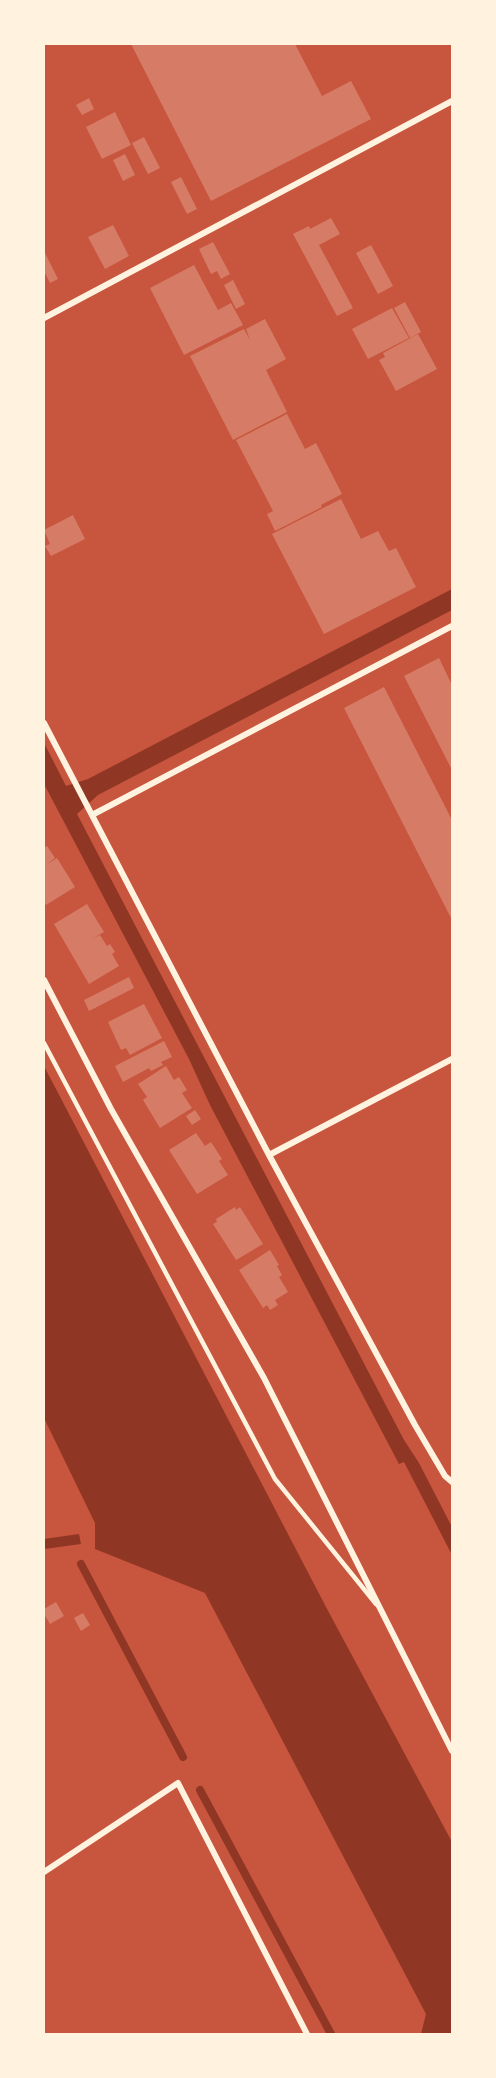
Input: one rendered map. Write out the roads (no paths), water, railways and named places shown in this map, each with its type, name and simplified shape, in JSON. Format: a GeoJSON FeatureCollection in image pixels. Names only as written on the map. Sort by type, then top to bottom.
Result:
{"type":"FeatureCollection","features":[{"type":"Feature","properties":{"kind":"street"},"geometry":{"type":"LineString","coordinates":[[44,318],[453,101]]}},
{"type":"Feature","properties":{"kind":"street"},"geometry":{"type":"LineString","coordinates":[[92,814],[453,626]]}},
{"type":"Feature","properties":{"kind":"street"},"geometry":{"type":"LineString","coordinates":[[44,723],[269,1155],[415,1425],[445,1476],[453,1482]]}},
{"type":"Feature","properties":{"kind":"street"},"geometry":{"type":"LineString","coordinates":[[44,980],[111,1109],[264,1378],[453,1750]]}},
{"type":"Feature","properties":{"kind":"street"},"geometry":{"type":"LineString","coordinates":[[269,1155],[453,1059]]}},
{"type":"Feature","properties":{"kind":"street"},"geometry":{"type":"LineString","coordinates":[[44,1872],[178,1783],[307,2034]]}},
{"type":"Feature","properties":{"kind":"lane"},"geometry":{"type":"LineString","coordinates":[[44,1043],[275,1479],[387,1618]]}},
{"type":"Feature","properties":{"kind":"waterway"},"geometry":{"type":"LineString","coordinates":[[81,1564],[183,1757]]}},
{"type":"Feature","properties":{"kind":"waterway"},"geometry":{"type":"LineString","coordinates":[[200,1790],[331,2034]]}}]}
